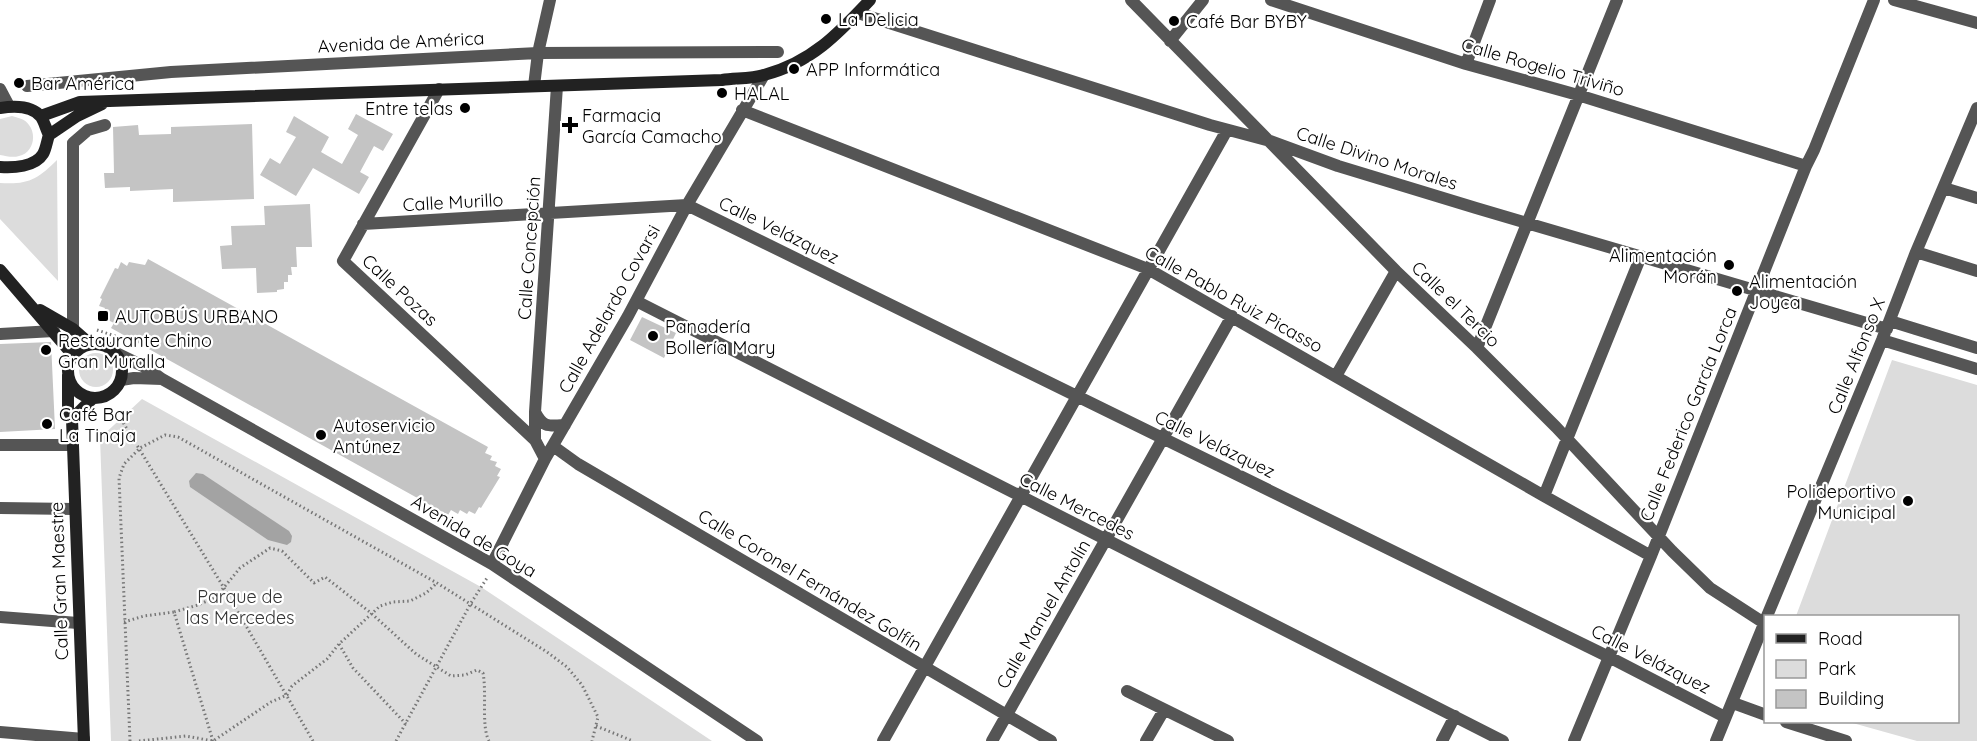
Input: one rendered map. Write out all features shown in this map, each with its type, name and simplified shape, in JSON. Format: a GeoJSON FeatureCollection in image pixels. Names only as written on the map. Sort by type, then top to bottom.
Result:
{"type":"FeatureCollection","features":[{"type":"Feature","properties":{"kind":"street"},"geometry":{"type":"LineString","coordinates":[[534,86],[538,53],[550,0]]}},
{"type":"Feature","properties":{"kind":"street"},"geometry":{"type":"LineString","coordinates":[[41,116],[80,102],[722,80],[764,75],[804,59],[824,46],[839,34],[870,0]]}},
{"type":"Feature","properties":{"kind":"street","name":"Calle el Tercio"},"geometry":{"type":"LineString","coordinates":[[1131,0],[1396,271],[1567,440],[1658,537],[1710,588],[1764,618]]}},
{"type":"Feature","properties":{"kind":"street"},"geometry":{"type":"LineString","coordinates":[[1170,41],[1203,0]]}},
{"type":"Feature","properties":{"kind":"street","name":"Calle Rogelio Triviño"},"geometry":{"type":"LineString","coordinates":[[1271,0],[1466,64],[1578,95],[1806,166]]}},
{"type":"Feature","properties":{"kind":"street"},"geometry":{"type":"LineString","coordinates":[[1466,64],[1490,0]]}},
{"type":"Feature","properties":{"kind":"street"},"geometry":{"type":"LineString","coordinates":[[1476,348],[1617,0]]}},
{"type":"Feature","properties":{"kind":"street","name":"Calle Federico García Lorca"},"geometry":{"type":"LineString","coordinates":[[1574,741],[1651,556],[1874,0]]}},
{"type":"Feature","properties":{"kind":"street"},"geometry":{"type":"LineString","coordinates":[[1894,0],[1913,2],[1977,23]]}},
{"type":"Feature","properties":{"kind":"street","name":"Calle Divino Morales"},"geometry":{"type":"LineString","coordinates":[[858,13],[1227,130],[1270,141],[1338,166],[1887,330]]}},
{"type":"Feature","properties":{"kind":"street","name":"Avenida de América"},"geometry":{"type":"LineString","coordinates":[[27,86],[171,72],[538,53],[778,52]]}},
{"type":"Feature","properties":{"kind":"street","name":"Calle Adelardo Covarsi"},"geometry":{"type":"LineString","coordinates":[[493,565],[545,459],[636,301],[687,206],[764,75]]}},
{"type":"Feature","properties":{"kind":"street","name":"Calle Concepción"},"geometry":{"type":"LineString","coordinates":[[536,440],[535,412],[557,86]]}},
{"type":"Feature","properties":{"kind":"street"},"geometry":{"type":"LineString","coordinates":[[0,89],[4,107],[21,106],[41,116],[49,135]]}},
{"type":"Feature","properties":{"kind":"street","name":"Calle Pozas"},"geometry":{"type":"LineString","coordinates":[[439,89],[343,261],[536,440],[545,459]]}},
{"type":"Feature","properties":{"kind":"street"},"geometry":{"type":"LineString","coordinates":[[0,167],[18,167],[33,163],[42,155],[49,135],[77,116],[106,102]]}},
{"type":"Feature","properties":{"kind":"street","name":"Calle Alfonso X"},"geometry":{"type":"LineString","coordinates":[[1767,615],[1887,330],[1916,252],[1974,123],[1977,108]]}},
{"type":"Feature","properties":{"kind":"street","name":"Calle Pablo Ruiz Picasso"},"geometry":{"type":"LineString","coordinates":[[742,110],[1148,269],[1651,556]]}},
{"type":"Feature","properties":{"kind":"street"},"geometry":{"type":"LineString","coordinates":[[73,329],[73,143],[88,130],[105,125]]}},
{"type":"Feature","properties":{"kind":"street"},"geometry":{"type":"LineString","coordinates":[[883,741],[1227,130]]}},
{"type":"Feature","properties":{"kind":"street"},"geometry":{"type":"LineString","coordinates":[[1944,188],[1977,198]]}},
{"type":"Feature","properties":{"kind":"street","name":"Calle Murillo"},"geometry":{"type":"LineString","coordinates":[[363,224],[687,206]]}},
{"type":"Feature","properties":{"kind":"street","name":"Calle Velázquez"},"geometry":{"type":"LineString","coordinates":[[687,206],[1609,657],[1725,717]]}},
{"type":"Feature","properties":{"kind":"street"},"geometry":{"type":"LineString","coordinates":[[1916,252],[1977,271]]}},
{"type":"Feature","properties":{"kind":"street"},"geometry":{"type":"LineString","coordinates":[[1544,496],[1641,256]]}},
{"type":"Feature","properties":{"kind":"street"},"geometry":{"type":"LineString","coordinates":[[0,270],[73,355]]}},
{"type":"Feature","properties":{"kind":"street"},"geometry":{"type":"LineString","coordinates":[[1336,376],[1396,271]]}},
{"type":"Feature","properties":{"kind":"street","name":"Calle Mercedes"},"geometry":{"type":"LineString","coordinates":[[636,301],[1503,741]]}},
{"type":"Feature","properties":{"kind":"street"},"geometry":{"type":"LineString","coordinates":[[31,304],[73,329],[90,344]]}},
{"type":"Feature","properties":{"kind":"street","name":"Calle Manuel Antolín"},"geometry":{"type":"LineString","coordinates":[[992,741],[1232,316]]}},
{"type":"Feature","properties":{"kind":"street"},"geometry":{"type":"LineString","coordinates":[[1887,330],[1977,348]]}},
{"type":"Feature","properties":{"kind":"street"},"geometry":{"type":"LineString","coordinates":[[1887,330],[1977,369]]}},
{"type":"Feature","properties":{"kind":"street"},"geometry":{"type":"LineString","coordinates":[[0,334],[54,331]]}},
{"type":"Feature","properties":{"kind":"street"},"geometry":{"type":"LineString","coordinates":[[90,344],[100,344],[116,353],[123,371],[121,380],[114,390],[105,396],[93,398],[81,394],[73,386],[69,375],[69,365],[73,355],[80,348],[90,344]]}},
{"type":"Feature","properties":{"kind":"street","name":"Avenida de Goya"},"geometry":{"type":"LineString","coordinates":[[116,353],[147,368],[162,379],[493,565],[757,741]]}},
{"type":"Feature","properties":{"kind":"street","name":"Calle Gran Maestre"},"geometry":{"type":"LineString","coordinates":[[69,375],[68,409],[72,419],[84,740]]}},
{"type":"Feature","properties":{"kind":"street","name":"Avenida de Goya"},"geometry":{"type":"LineString","coordinates":[[121,380],[162,379]]}},
{"type":"Feature","properties":{"kind":"street"},"geometry":{"type":"LineString","coordinates":[[72,419],[93,398]]}},
{"type":"Feature","properties":{"kind":"street"},"geometry":{"type":"LineString","coordinates":[[535,412],[540,421],[548,426],[565,425]]}},
{"type":"Feature","properties":{"kind":"street"},"geometry":{"type":"LineString","coordinates":[[0,445],[72,445]]}},
{"type":"Feature","properties":{"kind":"street","name":"Calle Coronel Fernández Golfín"},"geometry":{"type":"LineString","coordinates":[[553,446],[578,464],[1051,741]]}},
{"type":"Feature","properties":{"kind":"street"},"geometry":{"type":"LineString","coordinates":[[0,508],[74,509]]}},
{"type":"Feature","properties":{"kind":"street"},"geometry":{"type":"LineString","coordinates":[[0,617],[78,623]]}},
{"type":"Feature","properties":{"kind":"street","name":"Calle Alfonso X"},"geometry":{"type":"LineString","coordinates":[[1716,741],[1764,622]]}},
{"type":"Feature","properties":{"kind":"street"},"geometry":{"type":"LineString","coordinates":[[1127,691],[1228,741]]}},
{"type":"Feature","properties":{"kind":"street"},"geometry":{"type":"LineString","coordinates":[[1733,703],[1764,714]]}},
{"type":"Feature","properties":{"kind":"street"},"geometry":{"type":"LineString","coordinates":[[1146,741],[1164,710]]}},
{"type":"Feature","properties":{"kind":"street"},"geometry":{"type":"LineString","coordinates":[[1442,741],[1455,716]]}},
{"type":"Feature","properties":{"kind":"street"},"geometry":{"type":"LineString","coordinates":[[1789,723],[1846,741]]}},
{"type":"Feature","properties":{"kind":"street"},"geometry":{"type":"LineString","coordinates":[[0,732],[84,740]]}},
{"type":"Feature","properties":{"kind":"path"},"geometry":{"type":"LineString","coordinates":[[122,419],[313,741]]}},
{"type":"Feature","properties":{"kind":"path"},"geometry":{"type":"LineString","coordinates":[[129,741],[119,478],[124,464],[140,448],[165,435],[178,437],[437,583],[547,651],[567,667],[582,685],[598,717],[592,741]]}},
{"type":"Feature","properties":{"kind":"path"},"geometry":{"type":"LineString","coordinates":[[124,622],[144,616],[174,612],[216,597],[240,568],[270,548],[282,551],[314,584],[325,577],[371,613],[416,654],[451,676],[465,675],[477,670],[483,673],[486,688],[484,723],[489,741]]}},
{"type":"Feature","properties":{"kind":"path"},"geometry":{"type":"LineString","coordinates":[[396,741],[493,565]]}},
{"type":"Feature","properties":{"kind":"path"},"geometry":{"type":"LineString","coordinates":[[139,741],[186,736],[213,741],[271,702],[286,695],[292,686],[327,659],[339,644],[380,606],[393,602],[410,601],[426,593],[437,583]]}},
{"type":"Feature","properties":{"kind":"path"},"geometry":{"type":"LineString","coordinates":[[174,612],[213,741]]}},
{"type":"Feature","properties":{"kind":"path"},"geometry":{"type":"LineString","coordinates":[[339,644],[353,668],[406,724]]}},
{"type":"Feature","properties":{"kind":"path"},"geometry":{"type":"LineString","coordinates":[[596,726],[633,741]]}},
{"type":"Feature","properties":{"kind":"green space"},"geometry":{"type":"Polygon","coordinates":[[[12,116],[26,121],[33,134],[28,151],[14,157],[0,155],[0,119],[12,116]]]}},
{"type":"Feature","properties":{"kind":"green space"},"geometry":{"type":"Polygon","coordinates":[[[57,160],[58,281],[0,219],[0,183],[25,182],[44,172],[57,160]]]}},
{"type":"Feature","properties":{"kind":"green space"},"geometry":{"type":"Polygon","coordinates":[[[96,353],[108,358],[113,370],[108,382],[96,387],[84,382],[79,370],[84,358],[96,353]]]}},
{"type":"Feature","properties":{"kind":"green space","name":"Polideportivo Municipal"},"geometry":{"type":"Polygon","coordinates":[[[1892,360],[1977,385],[1977,741],[1917,741],[1853,723],[1959,723],[1959,615],[1796,615],[1892,360]]]}},
{"type":"Feature","properties":{"kind":"green space","name":"Parque de las Mercedes"},"geometry":{"type":"Polygon","coordinates":[[[142,399],[481,587],[712,741],[111,741],[100,438],[142,399]]]}},
{"type":"Feature","properties":{"kind":"shaded area"},"geometry":{"type":"Polygon","coordinates":[[[196,473],[203,474],[289,531],[292,536],[291,542],[287,545],[268,540],[190,487],[189,481],[196,473]]]}},
{"type":"Feature","properties":{"kind":"building"},"geometry":{"type":"Polygon","coordinates":[[[356,114],[393,134],[383,151],[374,146],[360,172],[369,177],[359,194],[313,168],[296,196],[260,175],[270,158],[280,164],[296,137],[286,132],[294,116],[329,137],[321,152],[342,164],[358,135],[348,129],[356,114]]]}},
{"type":"Feature","properties":{"kind":"building"},"geometry":{"type":"Polygon","coordinates":[[[252,124],[254,199],[173,202],[173,189],[130,191],[130,187],[105,188],[104,173],[114,173],[113,127],[138,125],[139,135],[171,134],[171,127],[252,124]]]}},
{"type":"Feature","properties":{"kind":"building"},"geometry":{"type":"Polygon","coordinates":[[[310,204],[312,247],[296,247],[297,267],[291,267],[292,275],[288,275],[288,282],[284,282],[284,289],[277,290],[277,292],[257,293],[256,268],[222,269],[220,246],[232,245],[231,226],[265,225],[264,206],[310,204]]]}},
{"type":"Feature","properties":{"kind":"building"},"geometry":{"type":"Polygon","coordinates":[[[148,259],[488,447],[485,453],[492,456],[490,460],[497,462],[495,466],[501,469],[497,476],[500,477],[481,508],[479,507],[475,514],[469,511],[467,514],[460,510],[458,514],[451,510],[448,515],[111,328],[114,323],[108,320],[110,316],[103,313],[105,308],[99,306],[102,299],[100,298],[115,268],[118,269],[121,262],[127,266],[129,262],[145,265],[148,259]]]}},
{"type":"Feature","properties":{"kind":"building","name":"Panadería Bollería Mary"},"geometry":{"type":"Polygon","coordinates":[[[642,317],[676,333],[664,358],[630,340],[642,317]]]}},
{"type":"Feature","properties":{"kind":"building"},"geometry":{"type":"Polygon","coordinates":[[[51,342],[55,429],[0,432],[0,344],[51,342]]]}},
{"type":"Feature","properties":{"kind":"place","name":"La Delicia"},"geometry":{"type":"Point","coordinates":[826,19]}},
{"type":"Feature","properties":{"kind":"place","name":"Café Bar BYBY"},"geometry":{"type":"Point","coordinates":[1174,21]}},
{"type":"Feature","properties":{"kind":"place","name":"APP Informática"},"geometry":{"type":"Point","coordinates":[794,69]}},
{"type":"Feature","properties":{"kind":"place","name":"Bar América"},"geometry":{"type":"Point","coordinates":[19,83]}},
{"type":"Feature","properties":{"kind":"place","name":"HALAL"},"geometry":{"type":"Point","coordinates":[722,93]}},
{"type":"Feature","properties":{"kind":"place","name":"Entre telas"},"geometry":{"type":"Point","coordinates":[465,108]}},
{"type":"Feature","properties":{"kind":"place","name":"Farmacia García Camacho"},"geometry":{"type":"Point","coordinates":[570,125]}},
{"type":"Feature","properties":{"kind":"place","name":"Alimentación Morán"},"geometry":{"type":"Point","coordinates":[1729,265]}},
{"type":"Feature","properties":{"kind":"place","name":"Alimentación Joyca"},"geometry":{"type":"Point","coordinates":[1737,291]}},
{"type":"Feature","properties":{"kind":"place","name":"AUTOBÚS URBANO"},"geometry":{"type":"Point","coordinates":[103,316]}},
{"type":"Feature","properties":{"kind":"place","name":"Panadería Bollería Mary"},"geometry":{"type":"Point","coordinates":[653,336]}},
{"type":"Feature","properties":{"kind":"place","name":"Restaurante Chino Gran Muralla"},"geometry":{"type":"Point","coordinates":[46,350]}},
{"type":"Feature","properties":{"kind":"place","name":"Café Bar La Tinaja"},"geometry":{"type":"Point","coordinates":[47,424]}},
{"type":"Feature","properties":{"kind":"place","name":"Autoservicio Antúnez"},"geometry":{"type":"Point","coordinates":[321,435]}},
{"type":"Feature","properties":{"kind":"place","name":"Polideportivo Municipal"},"geometry":{"type":"Point","coordinates":[1908,501]}}]}
